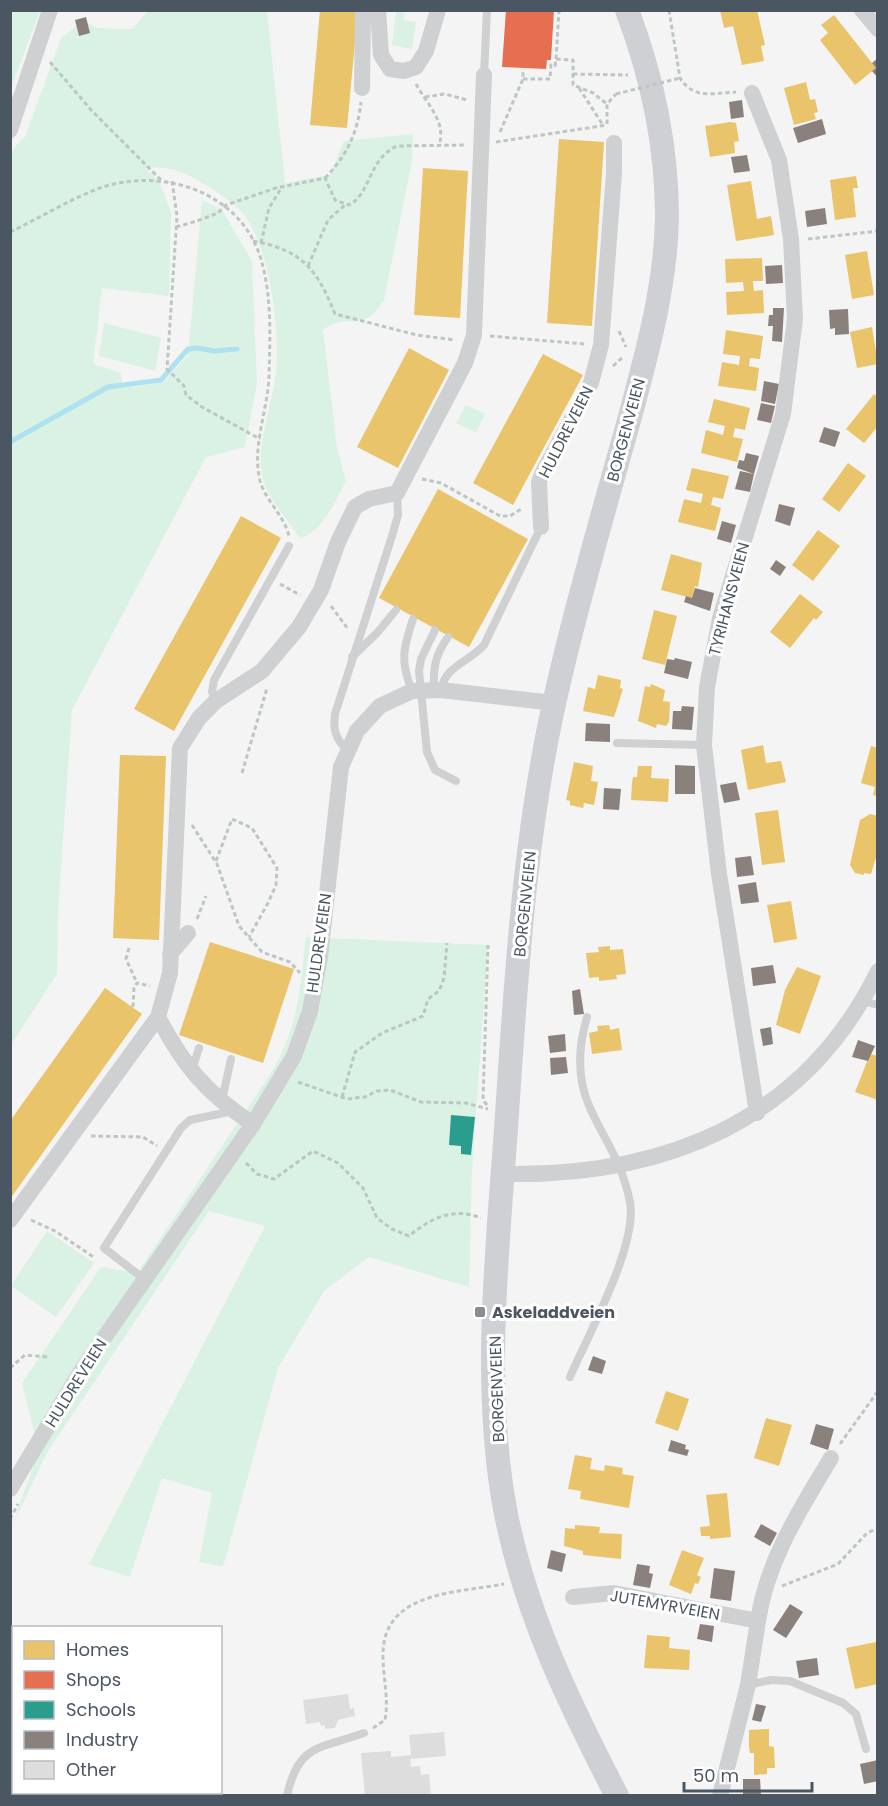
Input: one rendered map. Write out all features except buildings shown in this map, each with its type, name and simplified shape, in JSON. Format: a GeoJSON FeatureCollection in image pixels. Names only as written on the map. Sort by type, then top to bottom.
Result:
{"type":"FeatureCollection","features":[{"type":"Feature","properties":{"kind":"street"},"geometry":{"type":"LineString","coordinates":[[10,130],[50,10]]}},
{"type":"Feature","properties":{"kind":"street"},"geometry":{"type":"LineString","coordinates":[[362,88],[363,10]]}},
{"type":"Feature","properties":{"kind":"street"},"geometry":{"type":"LineString","coordinates":[[378,10],[382,58],[390,69],[416,67],[426,51],[438,10]]}},
{"type":"Feature","properties":{"kind":"street","name":"BORGENVEIEN"},"geometry":{"type":"LineString","coordinates":[[617,1796],[570,1705],[537,1625],[506,1513],[495,1408],[496,1300],[503,1174],[528,868],[541,769],[554,703],[636,393],[658,302],[664,261],[667,219],[663,148],[653,95],[627,10]]}},
{"type":"Feature","properties":{"kind":"street"},"geometry":{"type":"LineString","coordinates":[[862,10],[878,29]]}},
{"type":"Feature","properties":{"kind":"street"},"geometry":{"type":"LineString","coordinates":[[10,1220],[158,1017],[166,991],[170,954],[180,748],[199,718],[216,701],[262,671],[299,627],[355,507],[369,499],[399,489],[465,363],[473,339],[489,143],[483,98],[484,75]]}},
{"type":"Feature","properties":{"kind":"street","name":"TYRIHANSVEIEN"},"geometry":{"type":"LineString","coordinates":[[752,93],[779,160],[791,239],[795,320],[783,414],[720,618],[707,687],[704,745],[719,874],[757,1113]]}},
{"type":"Feature","properties":{"kind":"street","name":"HULDREVEIEN"},"geometry":{"type":"LineString","coordinates":[[541,527],[542,474],[591,382],[601,345],[614,173],[614,143]]}},
{"type":"Feature","properties":{"kind":"street"},"geometry":{"type":"LineString","coordinates":[[427,690],[554,703]]}},
{"type":"Feature","properties":{"kind":"street","name":"HULDREVEIEN"},"geometry":{"type":"LineString","coordinates":[[15,1496],[83,1368],[284,1075],[302,1037],[316,979],[338,786],[347,750],[357,731],[380,706],[427,690]]}},
{"type":"Feature","properties":{"kind":"street"},"geometry":{"type":"LineString","coordinates":[[170,954],[188,933]]}},
{"type":"Feature","properties":{"kind":"street"},"geometry":{"type":"LineString","coordinates":[[503,1174],[578,1173],[618,1166],[679,1150],[709,1139],[757,1113],[787,1090],[818,1060],[870,1003],[878,971]]}},
{"type":"Feature","properties":{"kind":"street"},"geometry":{"type":"LineString","coordinates":[[158,1017],[172,1044],[192,1071],[227,1107],[252,1124]]}},
{"type":"Feature","properties":{"kind":"street"},"geometry":{"type":"LineString","coordinates":[[720,1796],[748,1685],[763,1590],[785,1535],[831,1458]]}},
{"type":"Feature","properties":{"kind":"street","name":"JUTEMYRVEIEN"},"geometry":{"type":"LineString","coordinates":[[573,1597],[614,1593],[758,1621]]}},
{"type":"Feature","properties":{"kind":"lane"},"geometry":{"type":"LineString","coordinates":[[484,75],[487,10]]}},
{"type":"Feature","properties":{"kind":"lane"},"geometry":{"type":"LineString","coordinates":[[347,750],[337,740],[333,729],[335,714],[398,515],[399,489]]}},
{"type":"Feature","properties":{"kind":"lane","name":"HULDREVEIEN"},"geometry":{"type":"LineString","coordinates":[[427,690],[449,671],[474,656],[484,645],[541,527]]}},
{"type":"Feature","properties":{"kind":"lane"},"geometry":{"type":"LineString","coordinates":[[216,701],[212,692],[218,673],[289,546]]}},
{"type":"Feature","properties":{"kind":"lane"},"geometry":{"type":"LineString","coordinates":[[352,657],[371,640],[396,610]]}},
{"type":"Feature","properties":{"kind":"lane"},"geometry":{"type":"LineString","coordinates":[[413,619],[403,653],[403,669],[427,690]]}},
{"type":"Feature","properties":{"kind":"lane"},"geometry":{"type":"LineString","coordinates":[[427,690],[419,671],[421,659],[435,630]]}},
{"type":"Feature","properties":{"kind":"lane"},"geometry":{"type":"LineString","coordinates":[[448,637],[437,653],[427,690],[427,752],[435,770],[456,781]]}},
{"type":"Feature","properties":{"kind":"lane"},"geometry":{"type":"LineString","coordinates":[[617,743],[704,745]]}},
{"type":"Feature","properties":{"kind":"lane"},"geometry":{"type":"LineString","coordinates":[[570,1377],[626,1243],[630,1202],[618,1166],[594,1119],[582,1089],[579,1062],[581,1039],[587,1017]]}},
{"type":"Feature","properties":{"kind":"lane"},"geometry":{"type":"LineString","coordinates":[[192,1071],[199,1048]]}},
{"type":"Feature","properties":{"kind":"lane"},"geometry":{"type":"LineString","coordinates":[[144,1279],[104,1248],[181,1128],[190,1120],[227,1107],[231,1059]]}},
{"type":"Feature","properties":{"kind":"lane"},"geometry":{"type":"LineString","coordinates":[[748,1685],[771,1680],[790,1681],[843,1703],[856,1714],[862,1725],[866,1749]]}},
{"type":"Feature","properties":{"kind":"lane"},"geometry":{"type":"LineString","coordinates":[[287,1796],[294,1769],[308,1753],[364,1733]]}},
{"type":"Feature","properties":{"kind":"path"},"geometry":{"type":"LineString","coordinates":[[523,79],[550,79],[551,65],[555,66],[559,10]]}},
{"type":"Feature","properties":{"kind":"path"},"geometry":{"type":"LineString","coordinates":[[669,10],[680,78],[690,90],[704,95],[752,93]]}},
{"type":"Feature","properties":{"kind":"path"},"geometry":{"type":"LineString","coordinates":[[38,47],[92,111],[161,180]]}},
{"type":"Feature","properties":{"kind":"path"},"geometry":{"type":"LineString","coordinates":[[556,58],[573,60],[573,85],[607,104]]}},
{"type":"Feature","properties":{"kind":"path"},"geometry":{"type":"LineString","coordinates":[[573,74],[630,75],[626,65]]}},
{"type":"Feature","properties":{"kind":"path"},"geometry":{"type":"LineString","coordinates":[[409,69],[418,88],[436,115],[442,135],[438,146]]}},
{"type":"Feature","properties":{"kind":"path"},"geometry":{"type":"LineString","coordinates":[[489,143],[523,79],[523,69]]}},
{"type":"Feature","properties":{"kind":"path"},"geometry":{"type":"LineString","coordinates":[[308,266],[328,220],[345,205],[356,201],[376,162],[389,150],[397,146],[489,143],[607,125],[607,104],[616,94],[680,78]]}},
{"type":"Feature","properties":{"kind":"path"},"geometry":{"type":"LineString","coordinates":[[633,86],[636,96]]}},
{"type":"Feature","properties":{"kind":"path"},"geometry":{"type":"LineString","coordinates":[[579,87],[603,125]]}},
{"type":"Feature","properties":{"kind":"path"},"geometry":{"type":"LineString","coordinates":[[176,227],[218,213],[226,205],[282,187],[325,178],[342,161],[359,122],[362,88]]}},
{"type":"Feature","properties":{"kind":"path"},"geometry":{"type":"LineString","coordinates":[[425,97],[445,94],[459,99],[483,98]]}},
{"type":"Feature","properties":{"kind":"path"},"geometry":{"type":"LineString","coordinates":[[325,178],[335,200],[345,205]]}},
{"type":"Feature","properties":{"kind":"path"},"geometry":{"type":"LineString","coordinates":[[10,232],[100,188],[137,180],[172,181],[192,187],[226,205],[253,241],[262,262],[270,319],[269,381],[258,476],[265,493],[288,531],[289,546]]}},
{"type":"Feature","properties":{"kind":"path"},"geometry":{"type":"LineString","coordinates":[[172,181],[176,227],[167,369],[184,386],[186,395],[202,407],[261,439]]}},
{"type":"Feature","properties":{"kind":"path"},"geometry":{"type":"LineString","coordinates":[[261,243],[269,208],[282,187]]}},
{"type":"Feature","properties":{"kind":"path"},"geometry":{"type":"LineString","coordinates":[[791,239],[878,231]]}},
{"type":"Feature","properties":{"kind":"path"},"geometry":{"type":"LineString","coordinates":[[253,241],[286,249],[308,266],[327,294],[335,314],[345,319],[417,334],[601,345]]}},
{"type":"Feature","properties":{"kind":"path"},"geometry":{"type":"LineString","coordinates":[[626,364],[631,342]]}},
{"type":"Feature","properties":{"kind":"path"},"geometry":{"type":"LineString","coordinates":[[399,489],[417,479],[430,479],[500,516],[510,516],[522,509],[540,488]]}},
{"type":"Feature","properties":{"kind":"path"},"geometry":{"type":"LineString","coordinates":[[278,582],[312,601],[323,601],[330,605],[350,632]]}},
{"type":"Feature","properties":{"kind":"path"},"geometry":{"type":"LineString","coordinates":[[242,773],[268,686],[267,675],[262,671]]}},
{"type":"Feature","properties":{"kind":"path"},"geometry":{"type":"LineString","coordinates":[[175,819],[196,828],[216,862],[239,926],[262,952],[290,962],[302,974]]}},
{"type":"Feature","properties":{"kind":"path"},"geometry":{"type":"LineString","coordinates":[[216,862],[232,819],[252,828],[277,868],[272,894],[249,937]]}},
{"type":"Feature","properties":{"kind":"path"},"geometry":{"type":"LineString","coordinates":[[188,933],[200,913],[206,896]]}},
{"type":"Feature","properties":{"kind":"path"},"geometry":{"type":"LineString","coordinates":[[342,1097],[355,1052],[382,1033],[423,1016],[428,999],[439,991],[444,978],[447,943]]}},
{"type":"Feature","properties":{"kind":"path"},"geometry":{"type":"LineString","coordinates":[[488,945],[483,1100],[489,1109]]}},
{"type":"Feature","properties":{"kind":"path"},"geometry":{"type":"LineString","coordinates":[[129,948],[126,959],[137,983],[166,991]]}},
{"type":"Feature","properties":{"kind":"path"},"geometry":{"type":"LineString","coordinates":[[133,1007],[134,988],[137,983]]}},
{"type":"Feature","properties":{"kind":"path"},"geometry":{"type":"LineString","coordinates":[[284,1075],[321,1092],[342,1097],[365,1097],[377,1091],[390,1090],[421,1102],[466,1104],[489,1109]]}},
{"type":"Feature","properties":{"kind":"path"},"geometry":{"type":"LineString","coordinates":[[489,1120],[490,1097]]}},
{"type":"Feature","properties":{"kind":"path"},"geometry":{"type":"LineString","coordinates":[[71,1136],[143,1137],[166,1151]]}},
{"type":"Feature","properties":{"kind":"path"},"geometry":{"type":"LineString","coordinates":[[233,1151],[257,1174],[274,1179],[314,1151],[338,1163],[363,1188],[377,1218],[392,1229],[409,1236],[425,1222],[463,1211],[485,1220],[485,1208]]}},
{"type":"Feature","properties":{"kind":"path"},"geometry":{"type":"LineString","coordinates":[[30,1219],[55,1231],[96,1258],[104,1248]]}},
{"type":"Feature","properties":{"kind":"path"},"geometry":{"type":"LineString","coordinates":[[10,1368],[25,1355],[48,1357]]}},
{"type":"Feature","properties":{"kind":"path"},"geometry":{"type":"LineString","coordinates":[[831,1458],[878,1390]]}},
{"type":"Feature","properties":{"kind":"path"},"geometry":{"type":"LineString","coordinates":[[10,1519],[15,1496]]}},
{"type":"Feature","properties":{"kind":"path"},"geometry":{"type":"LineString","coordinates":[[763,1590],[792,1585],[838,1564],[867,1533],[878,1528]]}},
{"type":"Feature","properties":{"kind":"path"},"geometry":{"type":"LineString","coordinates":[[364,1733],[385,1720],[388,1704],[383,1654],[387,1630],[400,1610],[418,1599],[506,1584],[503,1573]]}},
{"type":"Feature","properties":{"kind":"green space"},"geometry":{"type":"Polygon","coordinates":[[[10,11],[40,11],[11,88],[10,11]]]}},
{"type":"Feature","properties":{"kind":"green space"},"geometry":{"type":"Polygon","coordinates":[[[148,11],[267,11],[285,183],[330,175],[344,141],[413,134],[412,162],[384,300],[368,318],[333,324],[323,330],[337,448],[346,481],[322,523],[308,535],[300,538],[272,500],[262,475],[261,451],[277,354],[275,312],[271,290],[267,269],[254,231],[240,210],[206,185],[177,171],[145,167],[159,181],[171,212],[169,296],[102,288],[93,364],[121,373],[122,383],[133,387],[164,382],[188,355],[202,200],[222,210],[252,261],[257,384],[245,447],[206,457],[72,710],[58,913],[57,974],[11,1045],[10,159],[15,146],[25,137],[61,38],[83,21],[97,28],[132,29],[148,11]]]}},
{"type":"Feature","properties":{"kind":"green space"},"geometry":{"type":"Polygon","coordinates":[[[396,11],[405,13],[403,20],[416,22],[412,49],[392,45],[396,11]]]}},
{"type":"Feature","properties":{"kind":"green space"},"geometry":{"type":"Polygon","coordinates":[[[104,323],[161,338],[155,371],[99,356],[104,323]]]}},
{"type":"Feature","properties":{"kind":"green space"},"geometry":{"type":"Polygon","coordinates":[[[466,405],[485,414],[476,433],[456,423],[466,405]]]}},
{"type":"Feature","properties":{"kind":"green space"},"geometry":{"type":"Polygon","coordinates":[[[306,937],[488,945],[472,1171],[469,1287],[369,1257],[324,1291],[278,1368],[223,1567],[199,1562],[212,1493],[162,1478],[130,1577],[89,1564],[265,1226],[209,1211],[48,1451],[11,1528],[39,1451],[22,1383],[101,1267],[137,1273],[273,1070],[288,1037],[297,1005],[306,937]]]}},
{"type":"Feature","properties":{"kind":"green space"},"geometry":{"type":"Polygon","coordinates":[[[47,1231],[94,1263],[56,1317],[11,1286],[47,1231]]]}},
{"type":"Feature","properties":{"kind":"waterway"},"geometry":{"type":"LineString","coordinates":[[10,442],[108,387],[161,380],[188,349],[214,351],[237,349]]}},
{"type":"Feature","properties":{"kind":"place","name":"Askeladdveien"},"geometry":{"type":"Point","coordinates":[480,1312]}}]}
